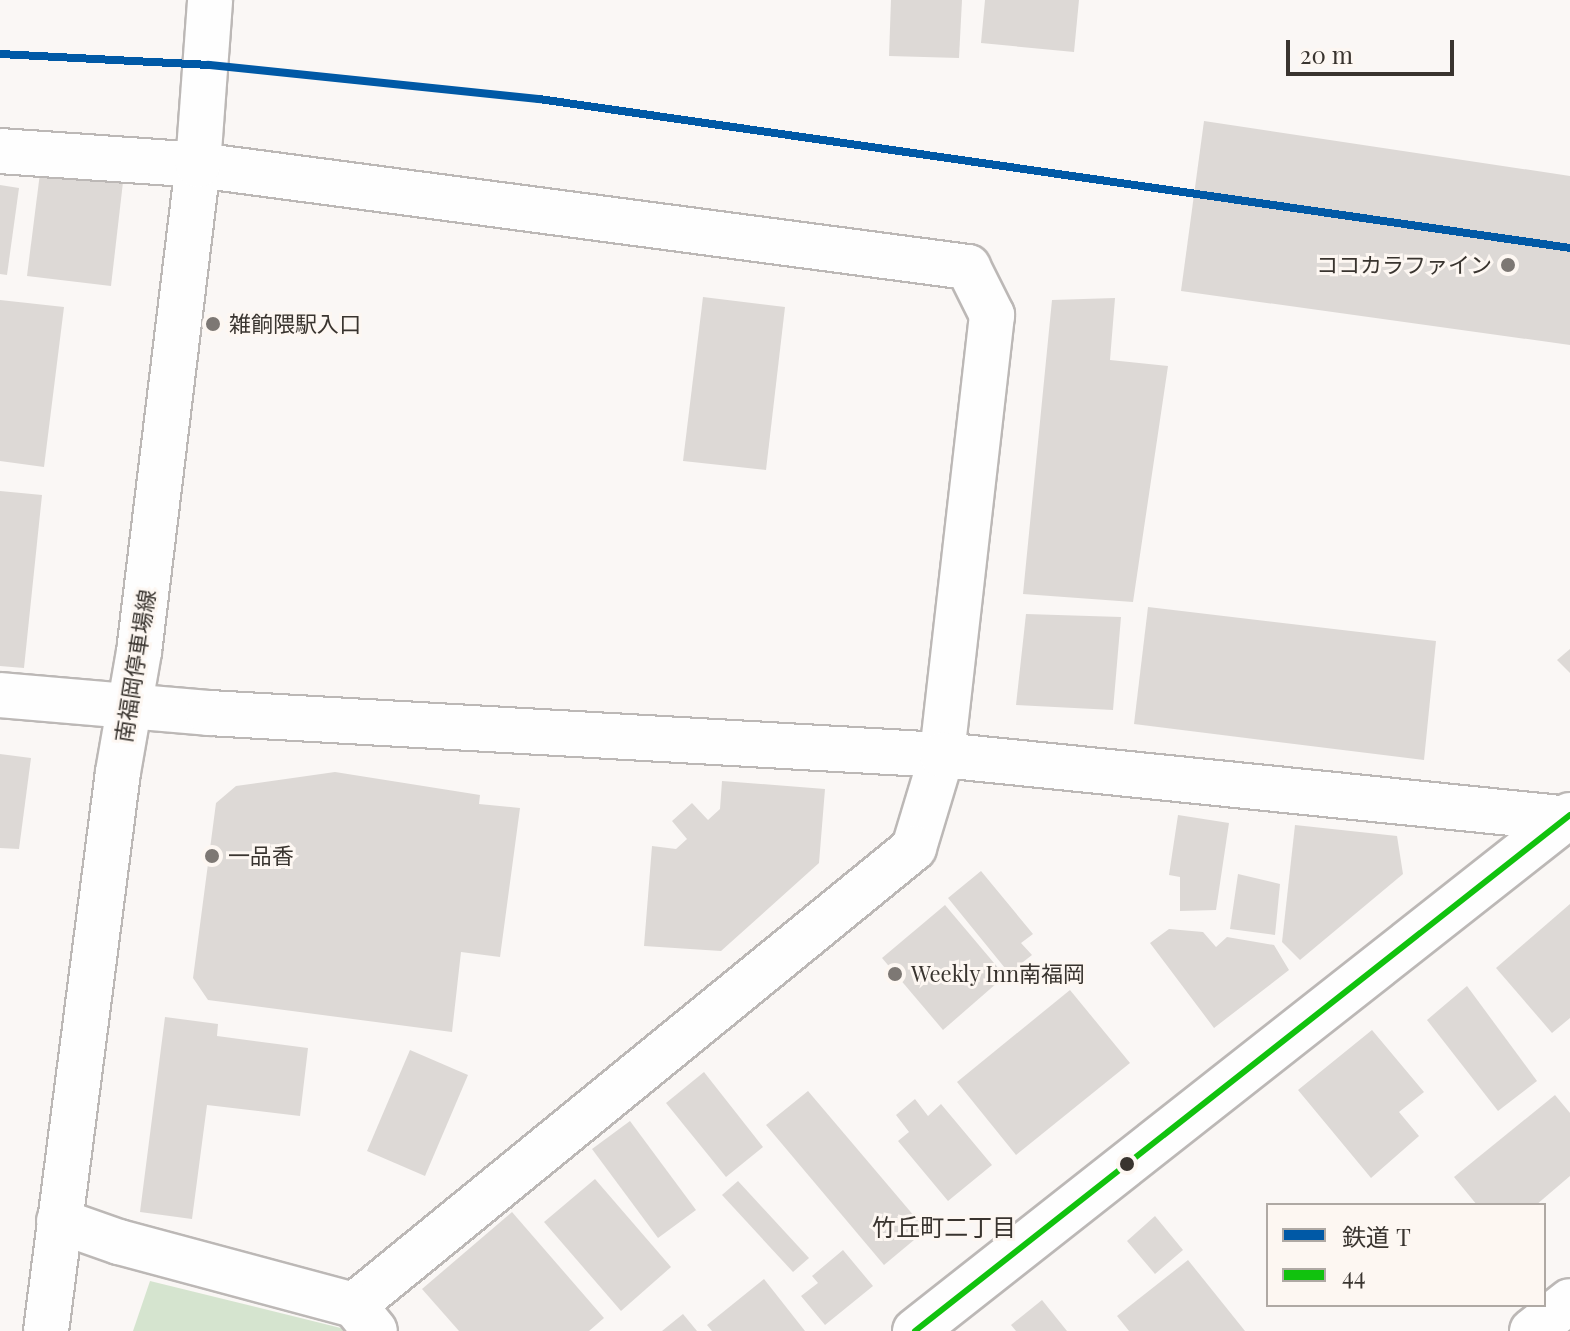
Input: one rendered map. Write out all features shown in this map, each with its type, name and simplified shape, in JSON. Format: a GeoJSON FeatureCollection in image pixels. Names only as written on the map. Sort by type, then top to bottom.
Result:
{"type":"FeatureCollection","features":[{"type":"Feature","properties":{"kind":"street","name":"南福岡停車場線"},"geometry":{"type":"LineString","coordinates":[[46,1331],[128,707],[139,652],[198,165],[210,0]]}},
{"type":"Feature","properties":{"kind":"street"},"geometry":{"type":"LineString","coordinates":[[0,151],[198,165],[968,267],[992,315],[942,755],[914,848],[365,1318],[59,1221]]}},
{"type":"Feature","properties":{"kind":"street"},"geometry":{"type":"LineString","coordinates":[[0,695],[128,707],[942,755],[1569,817]]}},
{"type":"Feature","properties":{"kind":"street"},"geometry":{"type":"LineString","coordinates":[[915,1331],[1569,817]]}},
{"type":"Feature","properties":{"kind":"street"},"geometry":{"type":"LineString","coordinates":[[1532,1331],[1570,1301]]}},
{"type":"Feature","properties":{"kind":"green space"},"geometry":{"type":"Polygon","coordinates":[[[150,1281],[353,1331],[133,1331],[150,1281]]]}},
{"type":"Feature","properties":{"kind":"building"},"geometry":{"type":"Polygon","coordinates":[[[891,0],[962,0],[959,58],[889,56],[891,0]]]}},
{"type":"Feature","properties":{"kind":"building"},"geometry":{"type":"Polygon","coordinates":[[[985,0],[1079,0],[1074,52],[981,43],[985,0]]]}},
{"type":"Feature","properties":{"kind":"building"},"geometry":{"type":"Polygon","coordinates":[[[1204,121],[1570,176],[1570,345],[1181,291],[1204,121]]]}},
{"type":"Feature","properties":{"kind":"building"},"geometry":{"type":"Polygon","coordinates":[[[40,173],[123,182],[111,286],[27,276],[40,173]]]}},
{"type":"Feature","properties":{"kind":"building"},"geometry":{"type":"Polygon","coordinates":[[[0,185],[19,188],[7,275],[0,274],[0,185]]]}},
{"type":"Feature","properties":{"kind":"building"},"geometry":{"type":"Polygon","coordinates":[[[703,297],[785,307],[766,470],[683,461],[703,297]]]}},
{"type":"Feature","properties":{"kind":"building"},"geometry":{"type":"Polygon","coordinates":[[[1115,298],[1110,360],[1168,366],[1133,602],[1023,594],[1052,300],[1115,298]]]}},
{"type":"Feature","properties":{"kind":"building"},"geometry":{"type":"Polygon","coordinates":[[[0,300],[64,307],[44,467],[0,461],[0,300]]]}},
{"type":"Feature","properties":{"kind":"building"},"geometry":{"type":"Polygon","coordinates":[[[0,491],[42,495],[24,668],[0,666],[0,491]]]}},
{"type":"Feature","properties":{"kind":"building"},"geometry":{"type":"Polygon","coordinates":[[[1148,607],[1436,641],[1424,760],[1134,724],[1148,607]]]}},
{"type":"Feature","properties":{"kind":"building"},"geometry":{"type":"Polygon","coordinates":[[[1026,614],[1121,617],[1113,710],[1016,705],[1026,614]]]}},
{"type":"Feature","properties":{"kind":"building"},"geometry":{"type":"Polygon","coordinates":[[[1570,649],[1570,673],[1557,660],[1570,649]]]}},
{"type":"Feature","properties":{"kind":"building"},"geometry":{"type":"Polygon","coordinates":[[[0,754],[31,758],[19,849],[0,848],[0,754]]]}},
{"type":"Feature","properties":{"kind":"building"},"geometry":{"type":"Polygon","coordinates":[[[335,772],[480,795],[479,804],[520,808],[500,957],[461,952],[452,1032],[208,1000],[193,978],[216,803],[236,786],[335,772]]]}},
{"type":"Feature","properties":{"kind":"building"},"geometry":{"type":"Polygon","coordinates":[[[722,781],[825,789],[819,863],[721,951],[644,946],[652,846],[676,849],[687,839],[672,821],[692,803],[708,820],[720,809],[722,781]]]}},
{"type":"Feature","properties":{"kind":"building"},"geometry":{"type":"Polygon","coordinates":[[[1178,815],[1229,823],[1216,910],[1180,911],[1180,877],[1169,875],[1178,815]]]}},
{"type":"Feature","properties":{"kind":"building"},"geometry":{"type":"Polygon","coordinates":[[[1295,825],[1397,836],[1403,874],[1300,960],[1282,942],[1295,825]]]}},
{"type":"Feature","properties":{"kind":"building"},"geometry":{"type":"Polygon","coordinates":[[[981,871],[1033,934],[1021,943],[1032,955],[1009,973],[948,898],[981,871]]]}},
{"type":"Feature","properties":{"kind":"building"},"geometry":{"type":"Polygon","coordinates":[[[1238,874],[1280,884],[1275,935],[1230,929],[1238,874]]]}},
{"type":"Feature","properties":{"kind":"building"},"geometry":{"type":"Polygon","coordinates":[[[1570,904],[1570,1018],[1552,1033],[1496,968],[1570,904]]]}},
{"type":"Feature","properties":{"kind":"building"},"geometry":{"type":"Polygon","coordinates":[[[945,905],[1005,976],[943,1030],[882,958],[945,905]]]}},
{"type":"Feature","properties":{"kind":"building"},"geometry":{"type":"Polygon","coordinates":[[[1169,929],[1203,932],[1216,947],[1227,937],[1274,945],[1289,970],[1214,1028],[1150,943],[1169,929]]]}},
{"type":"Feature","properties":{"kind":"building"},"geometry":{"type":"Polygon","coordinates":[[[1467,986],[1537,1081],[1498,1111],[1427,1020],[1467,986]]]}},
{"type":"Feature","properties":{"kind":"building"},"geometry":{"type":"Polygon","coordinates":[[[1070,990],[1130,1063],[1016,1155],[957,1082],[1070,990]]]}},
{"type":"Feature","properties":{"kind":"building"},"geometry":{"type":"Polygon","coordinates":[[[165,1017],[218,1024],[217,1036],[308,1048],[300,1116],[207,1105],[192,1219],[140,1212],[165,1017]]]}},
{"type":"Feature","properties":{"kind":"building"},"geometry":{"type":"Polygon","coordinates":[[[1372,1030],[1424,1092],[1399,1112],[1419,1136],[1371,1178],[1298,1090],[1372,1030]]]}},
{"type":"Feature","properties":{"kind":"building"},"geometry":{"type":"Polygon","coordinates":[[[410,1050],[468,1075],[425,1176],[367,1151],[410,1050]]]}},
{"type":"Feature","properties":{"kind":"building"},"geometry":{"type":"Polygon","coordinates":[[[704,1072],[763,1147],[726,1177],[666,1103],[704,1072]]]}},
{"type":"Feature","properties":{"kind":"building"},"geometry":{"type":"Polygon","coordinates":[[[808,1091],[926,1230],[884,1265],[766,1125],[808,1091]]]}},
{"type":"Feature","properties":{"kind":"building"},"geometry":{"type":"Polygon","coordinates":[[[1555,1095],[1570,1113],[1570,1176],[1538,1203],[1475,1203],[1454,1177],[1555,1095]]]}},
{"type":"Feature","properties":{"kind":"building"},"geometry":{"type":"Polygon","coordinates":[[[915,1099],[928,1116],[941,1104],[992,1165],[948,1201],[898,1141],[909,1132],[896,1115],[915,1099]]]}},
{"type":"Feature","properties":{"kind":"building"},"geometry":{"type":"Polygon","coordinates":[[[630,1121],[696,1210],[658,1238],[592,1149],[630,1121]]]}},
{"type":"Feature","properties":{"kind":"building"},"geometry":{"type":"Polygon","coordinates":[[[595,1179],[671,1267],[621,1311],[544,1222],[595,1179]]]}},
{"type":"Feature","properties":{"kind":"building"},"geometry":{"type":"Polygon","coordinates":[[[738,1181],[809,1258],[793,1272],[722,1195],[738,1181]]]}},
{"type":"Feature","properties":{"kind":"building"},"geometry":{"type":"Polygon","coordinates":[[[512,1212],[604,1318],[589,1331],[459,1331],[422,1289],[512,1212]]]}},
{"type":"Feature","properties":{"kind":"building"},"geometry":{"type":"Polygon","coordinates":[[[1155,1216],[1183,1250],[1155,1274],[1127,1241],[1155,1216]]]}},
{"type":"Feature","properties":{"kind":"building"},"geometry":{"type":"Polygon","coordinates":[[[843,1250],[873,1286],[825,1325],[801,1296],[818,1283],[812,1276],[843,1250]]]}},
{"type":"Feature","properties":{"kind":"building"},"geometry":{"type":"Polygon","coordinates":[[[1188,1260],[1245,1331],[1129,1331],[1117,1316],[1188,1260]]]}},
{"type":"Feature","properties":{"kind":"building"},"geometry":{"type":"Polygon","coordinates":[[[764,1279],[805,1331],[712,1331],[707,1325],[764,1279]]]}},
{"type":"Feature","properties":{"kind":"building"},"geometry":{"type":"Polygon","coordinates":[[[1042,1300],[1067,1331],[1016,1331],[1011,1325],[1042,1300]]]}},
{"type":"Feature","properties":{"kind":"building"},"geometry":{"type":"Polygon","coordinates":[[[683,1314],[697,1331],[662,1331],[683,1314]]]}},
{"type":"Feature","properties":{"kind":"rail line","name":"T"},"geometry":{"type":"LineString","coordinates":[[0,54],[209,65],[539,99],[1570,248]]}},
{"type":"Feature","properties":{"kind":"transit line","name":"44"},"geometry":{"type":"LineString","coordinates":[[915,1331],[1570,815]]}},
{"type":"Feature","properties":{"kind":"place","name":"ココカラファイン"},"geometry":{"type":"Point","coordinates":[1508,265]}},
{"type":"Feature","properties":{"kind":"place","name":"雑餉隈駅入口"},"geometry":{"type":"Point","coordinates":[213,324]}},
{"type":"Feature","properties":{"kind":"place","name":"一品香"},"geometry":{"type":"Point","coordinates":[212,856]}},
{"type":"Feature","properties":{"kind":"place","name":"Weekly Inn南福岡"},"geometry":{"type":"Point","coordinates":[895,974]}},
{"type":"Feature","properties":{"kind":"district","name":"竹丘町二丁目"},"geometry":{"type":"Point","coordinates":[944,1227]}}]}
